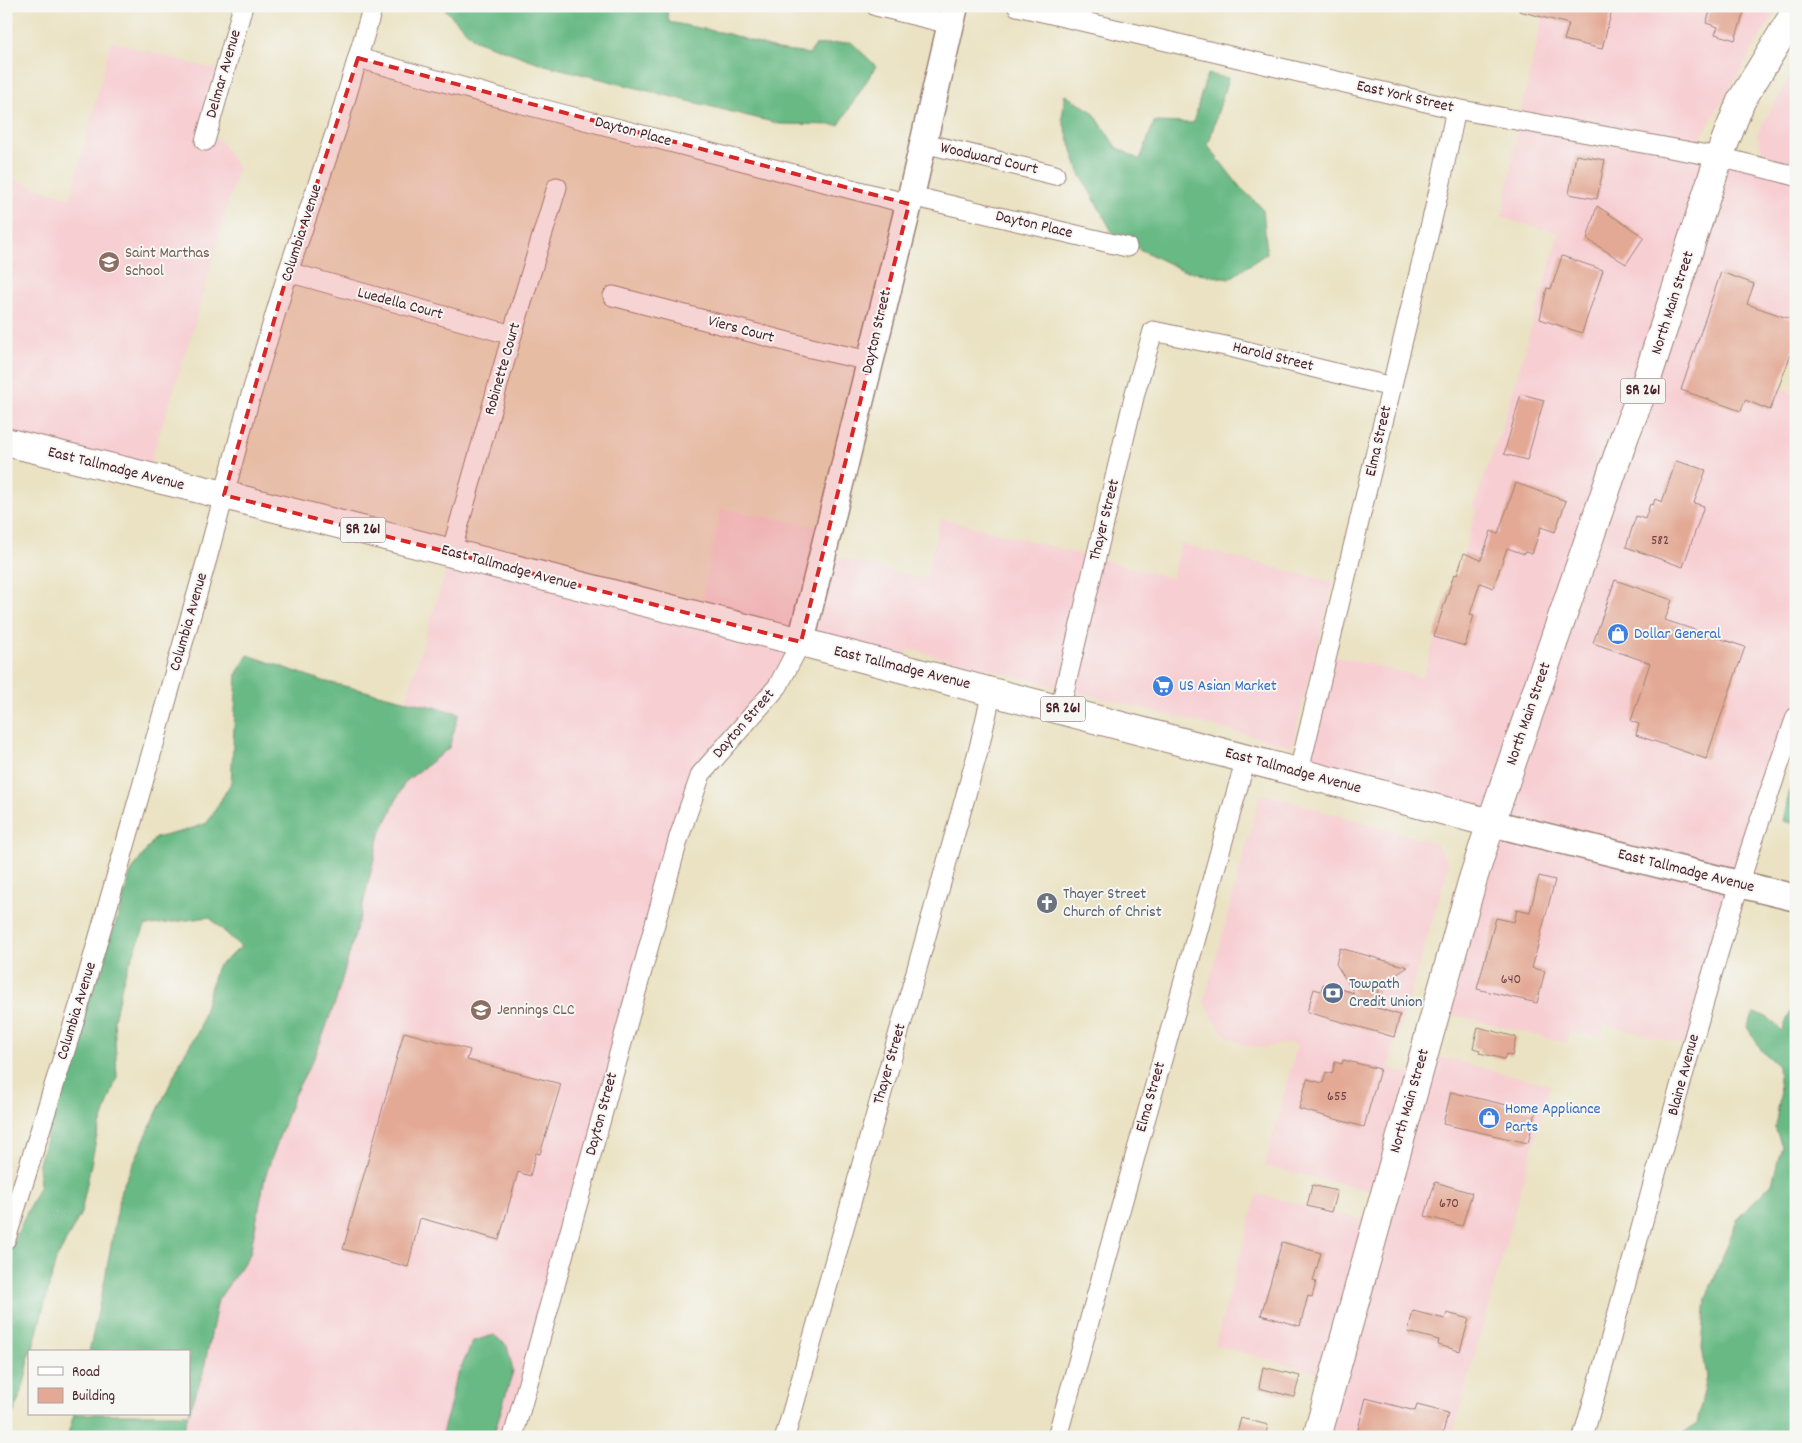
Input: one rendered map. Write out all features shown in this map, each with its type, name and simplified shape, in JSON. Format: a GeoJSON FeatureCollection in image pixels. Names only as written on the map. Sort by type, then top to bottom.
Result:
{"type":"FeatureCollection","features":[{"type":"Feature","properties":{"kind":"main road","name":"North Main Street"},"geometry":{"type":"LineString","coordinates":[[1317,1437],[1472,882],[1491,823],[1625,435],[1645,385],[1719,157],[1741,102],[1796,11]]}},
{"type":"Feature","properties":{"kind":"main road","name":"East Tallmadge Avenue"},"geometry":{"type":"LineString","coordinates":[[8,448],[224,495],[1060,708],[1299,771],[1392,799],[1491,823]]}},
{"type":"Feature","properties":{"kind":"street","name":"Delmar Avenue"},"geometry":{"type":"LineString","coordinates":[[206,141],[243,6]]}},
{"type":"Feature","properties":{"kind":"street","name":"Columbia Avenue"},"geometry":{"type":"LineString","coordinates":[[6,1239],[80,1004],[248,405],[288,272],[358,58],[373,6]]}},
{"type":"Feature","properties":{"kind":"street"},"geometry":{"type":"LineString","coordinates":[[876,6],[952,15]]}},
{"type":"Feature","properties":{"kind":"street","name":"East York Street"},"geometry":{"type":"LineString","coordinates":[[1017,6],[1456,109],[1719,157],[1796,176]]}},
{"type":"Feature","properties":{"kind":"street","name":"Dayton Street"},"geometry":{"type":"LineString","coordinates":[[512,1437],[679,837],[701,774],[778,686],[801,642],[924,143],[952,15]]}},
{"type":"Feature","properties":{"kind":"street","name":"Dayton Place"},"geometry":{"type":"LineString","coordinates":[[358,58],[523,104],[910,200],[1127,247]]}},
{"type":"Feature","properties":{"kind":"street","name":"Elma Street"},"geometry":{"type":"LineString","coordinates":[[1299,771],[1441,182],[1456,109]]}},
{"type":"Feature","properties":{"kind":"street","name":"Woodward Court"},"geometry":{"type":"LineString","coordinates":[[924,143],[1055,175]]}},
{"type":"Feature","properties":{"kind":"street","name":"Robinette Court"},"geometry":{"type":"LineString","coordinates":[[451,553],[512,335],[557,186]]}},
{"type":"Feature","properties":{"kind":"street","name":"Luedella Court"},"geometry":{"type":"LineString","coordinates":[[288,272],[512,335]]}},
{"type":"Feature","properties":{"kind":"street","name":"Viers Court"},"geometry":{"type":"LineString","coordinates":[[612,296],[811,348],[870,361]]}},
{"type":"Feature","properties":{"kind":"street","name":"Harold Street"},"geometry":{"type":"LineString","coordinates":[[1153,331],[1230,347],[1392,387]]}},
{"type":"Feature","properties":{"kind":"street","name":"Thayer Street"},"geometry":{"type":"LineString","coordinates":[[1060,708],[1135,393],[1153,331]]}},
{"type":"Feature","properties":{"kind":"street","name":"Thayer Street"},"geometry":{"type":"LineString","coordinates":[[786,1437],[979,748],[992,691]]}},
{"type":"Feature","properties":{"kind":"street","name":"Blaine Avenue"},"geometry":{"type":"LineString","coordinates":[[1583,1437],[1739,884],[1796,717]]}},
{"type":"Feature","properties":{"kind":"street","name":"Elma Street"},"geometry":{"type":"LineString","coordinates":[[1057,1437],[1246,758]]}},
{"type":"Feature","properties":{"kind":"street","name":"East Tallmadge Avenue"},"geometry":{"type":"LineString","coordinates":[[1491,823],[1796,898]]}},
{"type":"Feature","properties":{"kind":"highlighted area"},"geometry":{"type":"Polygon","coordinates":[[[358,58],[909,204],[801,642],[224,495],[288,272],[358,58]]]}},
{"type":"Feature","properties":{"kind":"shaded area"},"geometry":{"type":"Polygon","coordinates":[[[1545,6],[1779,6],[1698,142],[1640,135],[1521,111],[1545,6]]]}},
{"type":"Feature","properties":{"kind":"shaded area","name":"Saint Marthas School"},"geometry":{"type":"Polygon","coordinates":[[[111,41],[224,72],[207,135],[220,140],[238,168],[194,326],[146,476],[6,442],[6,178],[71,198],[111,41]]]}},
{"type":"Feature","properties":{"kind":"shaded area"},"geometry":{"type":"Polygon","coordinates":[[[1796,66],[1796,165],[1767,156],[1762,151],[1757,134],[1796,66]]]}},
{"type":"Feature","properties":{"kind":"shaded area"},"geometry":{"type":"Polygon","coordinates":[[[1519,121],[1796,176],[1796,339],[1791,354],[1792,358],[1779,387],[1796,393],[1796,717],[1692,1047],[1604,1024],[1601,1037],[1571,1032],[1567,1043],[1436,1010],[1491,823],[1299,771],[1328,654],[1420,677],[1424,675],[1454,574],[1457,574],[1477,509],[1473,507],[1501,431],[1559,233],[1502,218],[1519,121]]]}},
{"type":"Feature","properties":{"kind":"shaded area","name":"Jennings CLC"},"geometry":{"type":"Polygon","coordinates":[[[721,508],[829,529],[823,554],[925,579],[941,518],[1172,578],[1181,544],[1334,582],[1292,746],[908,649],[901,669],[801,642],[701,774],[512,1437],[182,1437],[203,1373],[218,1300],[250,1254],[265,1177],[294,1095],[316,1054],[380,834],[405,782],[449,748],[459,713],[406,699],[449,560],[699,617],[721,508]]]}},
{"type":"Feature","properties":{"kind":"shaded area"},"geometry":{"type":"Polygon","coordinates":[[[1260,795],[1267,795],[1436,843],[1449,865],[1388,1067],[1417,1076],[1424,1053],[1550,1085],[1452,1437],[1317,1437],[1333,1377],[1215,1345],[1257,1194],[1376,1223],[1384,1194],[1265,1166],[1297,1045],[1290,1043],[1261,1048],[1243,1045],[1228,1037],[1216,1023],[1204,1001],[1260,795]]]}},
{"type":"Feature","properties":{"kind":"green space"},"geometry":{"type":"Polygon","coordinates":[[[441,6],[666,6],[669,22],[729,34],[778,50],[809,54],[816,45],[851,42],[876,66],[839,125],[780,124],[545,65],[475,40],[441,6]]]}},
{"type":"Feature","properties":{"kind":"green space"},"geometry":{"type":"Polygon","coordinates":[[[1207,74],[1228,78],[1208,146],[1240,187],[1263,209],[1267,253],[1229,279],[1182,270],[1115,237],[1079,172],[1062,118],[1065,95],[1093,112],[1116,147],[1140,160],[1154,122],[1193,123],[1207,74]]]}},
{"type":"Feature","properties":{"kind":"green space"},"geometry":{"type":"Polygon","coordinates":[[[248,655],[323,681],[459,713],[449,748],[405,782],[380,834],[361,913],[336,1000],[316,1054],[294,1095],[265,1177],[250,1254],[218,1300],[203,1373],[190,1410],[190,1350],[89,1350],[104,1284],[121,1190],[183,1056],[199,1030],[216,968],[241,947],[209,917],[145,926],[124,977],[114,1019],[117,1077],[97,1135],[81,1213],[56,1260],[33,1350],[28,1350],[27,1372],[18,1402],[6,1431],[6,1257],[40,1185],[38,1166],[90,992],[117,919],[131,872],[155,838],[207,823],[231,783],[237,673],[248,655]]]}},
{"type":"Feature","properties":{"kind":"green space"},"geometry":{"type":"Polygon","coordinates":[[[1796,763],[1796,824],[1783,821],[1796,763]]]}},
{"type":"Feature","properties":{"kind":"green space"},"geometry":{"type":"Polygon","coordinates":[[[1796,1006],[1796,1437],[1677,1437],[1697,1424],[1707,1376],[1702,1348],[1706,1298],[1738,1218],[1772,1183],[1782,1146],[1775,1128],[1780,1096],[1778,1066],[1762,1051],[1747,1027],[1754,1013],[1767,1016],[1782,1031],[1791,1010],[1796,1006]]]}},
{"type":"Feature","properties":{"kind":"green space"},"geometry":{"type":"Polygon","coordinates":[[[494,1335],[507,1346],[513,1371],[493,1437],[441,1437],[451,1402],[452,1388],[473,1341],[494,1335]]]}},
{"type":"Feature","properties":{"kind":"green space"},"geometry":{"type":"Polygon","coordinates":[[[73,1416],[187,1416],[182,1437],[67,1437],[73,1416]]]}},
{"type":"Feature","properties":{"kind":"building"},"geometry":{"type":"Polygon","coordinates":[[[1520,6],[1613,6],[1602,49],[1564,40],[1569,24],[1519,11],[1520,6]]]}},
{"type":"Feature","properties":{"kind":"building"},"geometry":{"type":"Polygon","coordinates":[[[1712,6],[1746,6],[1735,40],[1715,34],[1718,27],[1706,23],[1712,6]]]}},
{"type":"Feature","properties":{"kind":"building"},"geometry":{"type":"Polygon","coordinates":[[[1576,155],[1605,160],[1597,199],[1569,194],[1576,155]]]}},
{"type":"Feature","properties":{"kind":"building"},"geometry":{"type":"Polygon","coordinates":[[[1597,206],[1644,237],[1626,264],[1587,239],[1597,206]]]}},
{"type":"Feature","properties":{"kind":"building"},"geometry":{"type":"Polygon","coordinates":[[[1562,256],[1603,270],[1582,333],[1540,319],[1547,288],[1551,289],[1562,256]]]}},
{"type":"Feature","properties":{"kind":"building"},"geometry":{"type":"Polygon","coordinates":[[[1721,272],[1754,284],[1747,304],[1796,321],[1796,341],[1770,410],[1745,400],[1741,411],[1681,390],[1721,272]]]}},
{"type":"Feature","properties":{"kind":"building"},"geometry":{"type":"Polygon","coordinates":[[[1521,394],[1544,400],[1527,460],[1504,454],[1521,394]]]}},
{"type":"Feature","properties":{"kind":"building"},"geometry":{"type":"Polygon","coordinates":[[[1676,461],[1706,470],[1694,503],[1704,506],[1683,567],[1626,547],[1636,516],[1645,519],[1650,504],[1653,505],[1655,499],[1662,502],[1676,461]]]}},
{"type":"Feature","properties":{"kind":"building"},"geometry":{"type":"Polygon","coordinates":[[[1516,483],[1566,501],[1555,532],[1541,527],[1532,554],[1525,552],[1524,554],[1507,548],[1493,588],[1480,583],[1470,614],[1474,615],[1465,646],[1434,637],[1454,574],[1457,575],[1464,553],[1481,560],[1491,531],[1498,534],[1516,483]]]}},
{"type":"Feature","properties":{"kind":"building"},"geometry":{"type":"Polygon","coordinates":[[[1615,580],[1672,600],[1665,620],[1745,647],[1706,759],[1636,735],[1639,724],[1631,721],[1650,663],[1593,643],[1615,580]]]}},
{"type":"Feature","properties":{"kind":"building"},"geometry":{"type":"Polygon","coordinates":[[[1539,876],[1555,880],[1532,968],[1545,971],[1537,1003],[1477,989],[1496,918],[1514,922],[1517,909],[1530,912],[1539,876]]]}},
{"type":"Feature","properties":{"kind":"building","name":"Towpath Credit Union"},"geometry":{"type":"Polygon","coordinates":[[[1340,948],[1408,967],[1379,986],[1374,1007],[1400,1015],[1394,1037],[1307,1012],[1314,989],[1321,991],[1323,984],[1354,993],[1336,964],[1340,948]]]}},
{"type":"Feature","properties":{"kind":"building"},"geometry":{"type":"Polygon","coordinates":[[[1478,1027],[1516,1037],[1512,1056],[1506,1054],[1504,1059],[1479,1053],[1480,1050],[1473,1048],[1478,1027]]]}},
{"type":"Feature","properties":{"kind":"building"},"geometry":{"type":"Polygon","coordinates":[[[404,1032],[470,1050],[467,1060],[561,1084],[540,1154],[536,1153],[530,1176],[518,1172],[499,1240],[420,1218],[408,1267],[343,1249],[404,1032]]]}},
{"type":"Feature","properties":{"kind":"building"},"geometry":{"type":"Polygon","coordinates":[[[1343,1060],[1380,1069],[1364,1127],[1299,1109],[1307,1079],[1323,1083],[1326,1072],[1332,1074],[1335,1062],[1342,1064],[1343,1060]]]}},
{"type":"Feature","properties":{"kind":"building","name":"Home Appliance Parts"},"geometry":{"type":"Polygon","coordinates":[[[1451,1092],[1536,1112],[1528,1143],[1443,1124],[1451,1092]]]}},
{"type":"Feature","properties":{"kind":"building"},"geometry":{"type":"Polygon","coordinates":[[[1435,1182],[1472,1193],[1462,1226],[1425,1216],[1435,1182]]]}},
{"type":"Feature","properties":{"kind":"building"},"geometry":{"type":"Polygon","coordinates":[[[1312,1185],[1337,1191],[1331,1212],[1307,1206],[1312,1185]]]}},
{"type":"Feature","properties":{"kind":"building"},"geometry":{"type":"Polygon","coordinates":[[[1282,1242],[1321,1253],[1313,1281],[1316,1282],[1312,1297],[1308,1296],[1300,1326],[1261,1315],[1282,1242]]]}},
{"type":"Feature","properties":{"kind":"building"},"geometry":{"type":"Polygon","coordinates":[[[1413,1311],[1445,1319],[1447,1313],[1469,1319],[1460,1351],[1438,1345],[1439,1340],[1408,1332],[1413,1311]]]}},
{"type":"Feature","properties":{"kind":"building"},"geometry":{"type":"Polygon","coordinates":[[[1263,1367],[1300,1376],[1294,1397],[1259,1388],[1263,1367]]]}},
{"type":"Feature","properties":{"kind":"building"},"geometry":{"type":"Polygon","coordinates":[[[1366,1398],[1415,1411],[1417,1405],[1448,1413],[1442,1437],[1356,1437],[1366,1398]]]}},
{"type":"Feature","properties":{"kind":"building"},"geometry":{"type":"Polygon","coordinates":[[[1241,1418],[1268,1425],[1265,1437],[1236,1437],[1241,1418]]]}},
{"type":"Feature","properties":{"kind":"place","name":"Saint Marthas School"},"geometry":{"type":"Point","coordinates":[109,262]}},
{"type":"Feature","properties":{"kind":"place","name":"Dollar General"},"geometry":{"type":"Point","coordinates":[1618,634]}},
{"type":"Feature","properties":{"kind":"place","name":"US Asian Market"},"geometry":{"type":"Point","coordinates":[1163,686]}},
{"type":"Feature","properties":{"kind":"place","name":"Thayer Street Church of Christ"},"geometry":{"type":"Point","coordinates":[1047,903]}},
{"type":"Feature","properties":{"kind":"place","name":"Towpath Credit Union"},"geometry":{"type":"Point","coordinates":[1333,993]}},
{"type":"Feature","properties":{"kind":"place","name":"Jennings CLC"},"geometry":{"type":"Point","coordinates":[481,1010]}},
{"type":"Feature","properties":{"kind":"place","name":"Home Appliance Parts"},"geometry":{"type":"Point","coordinates":[1489,1118]}}]}
